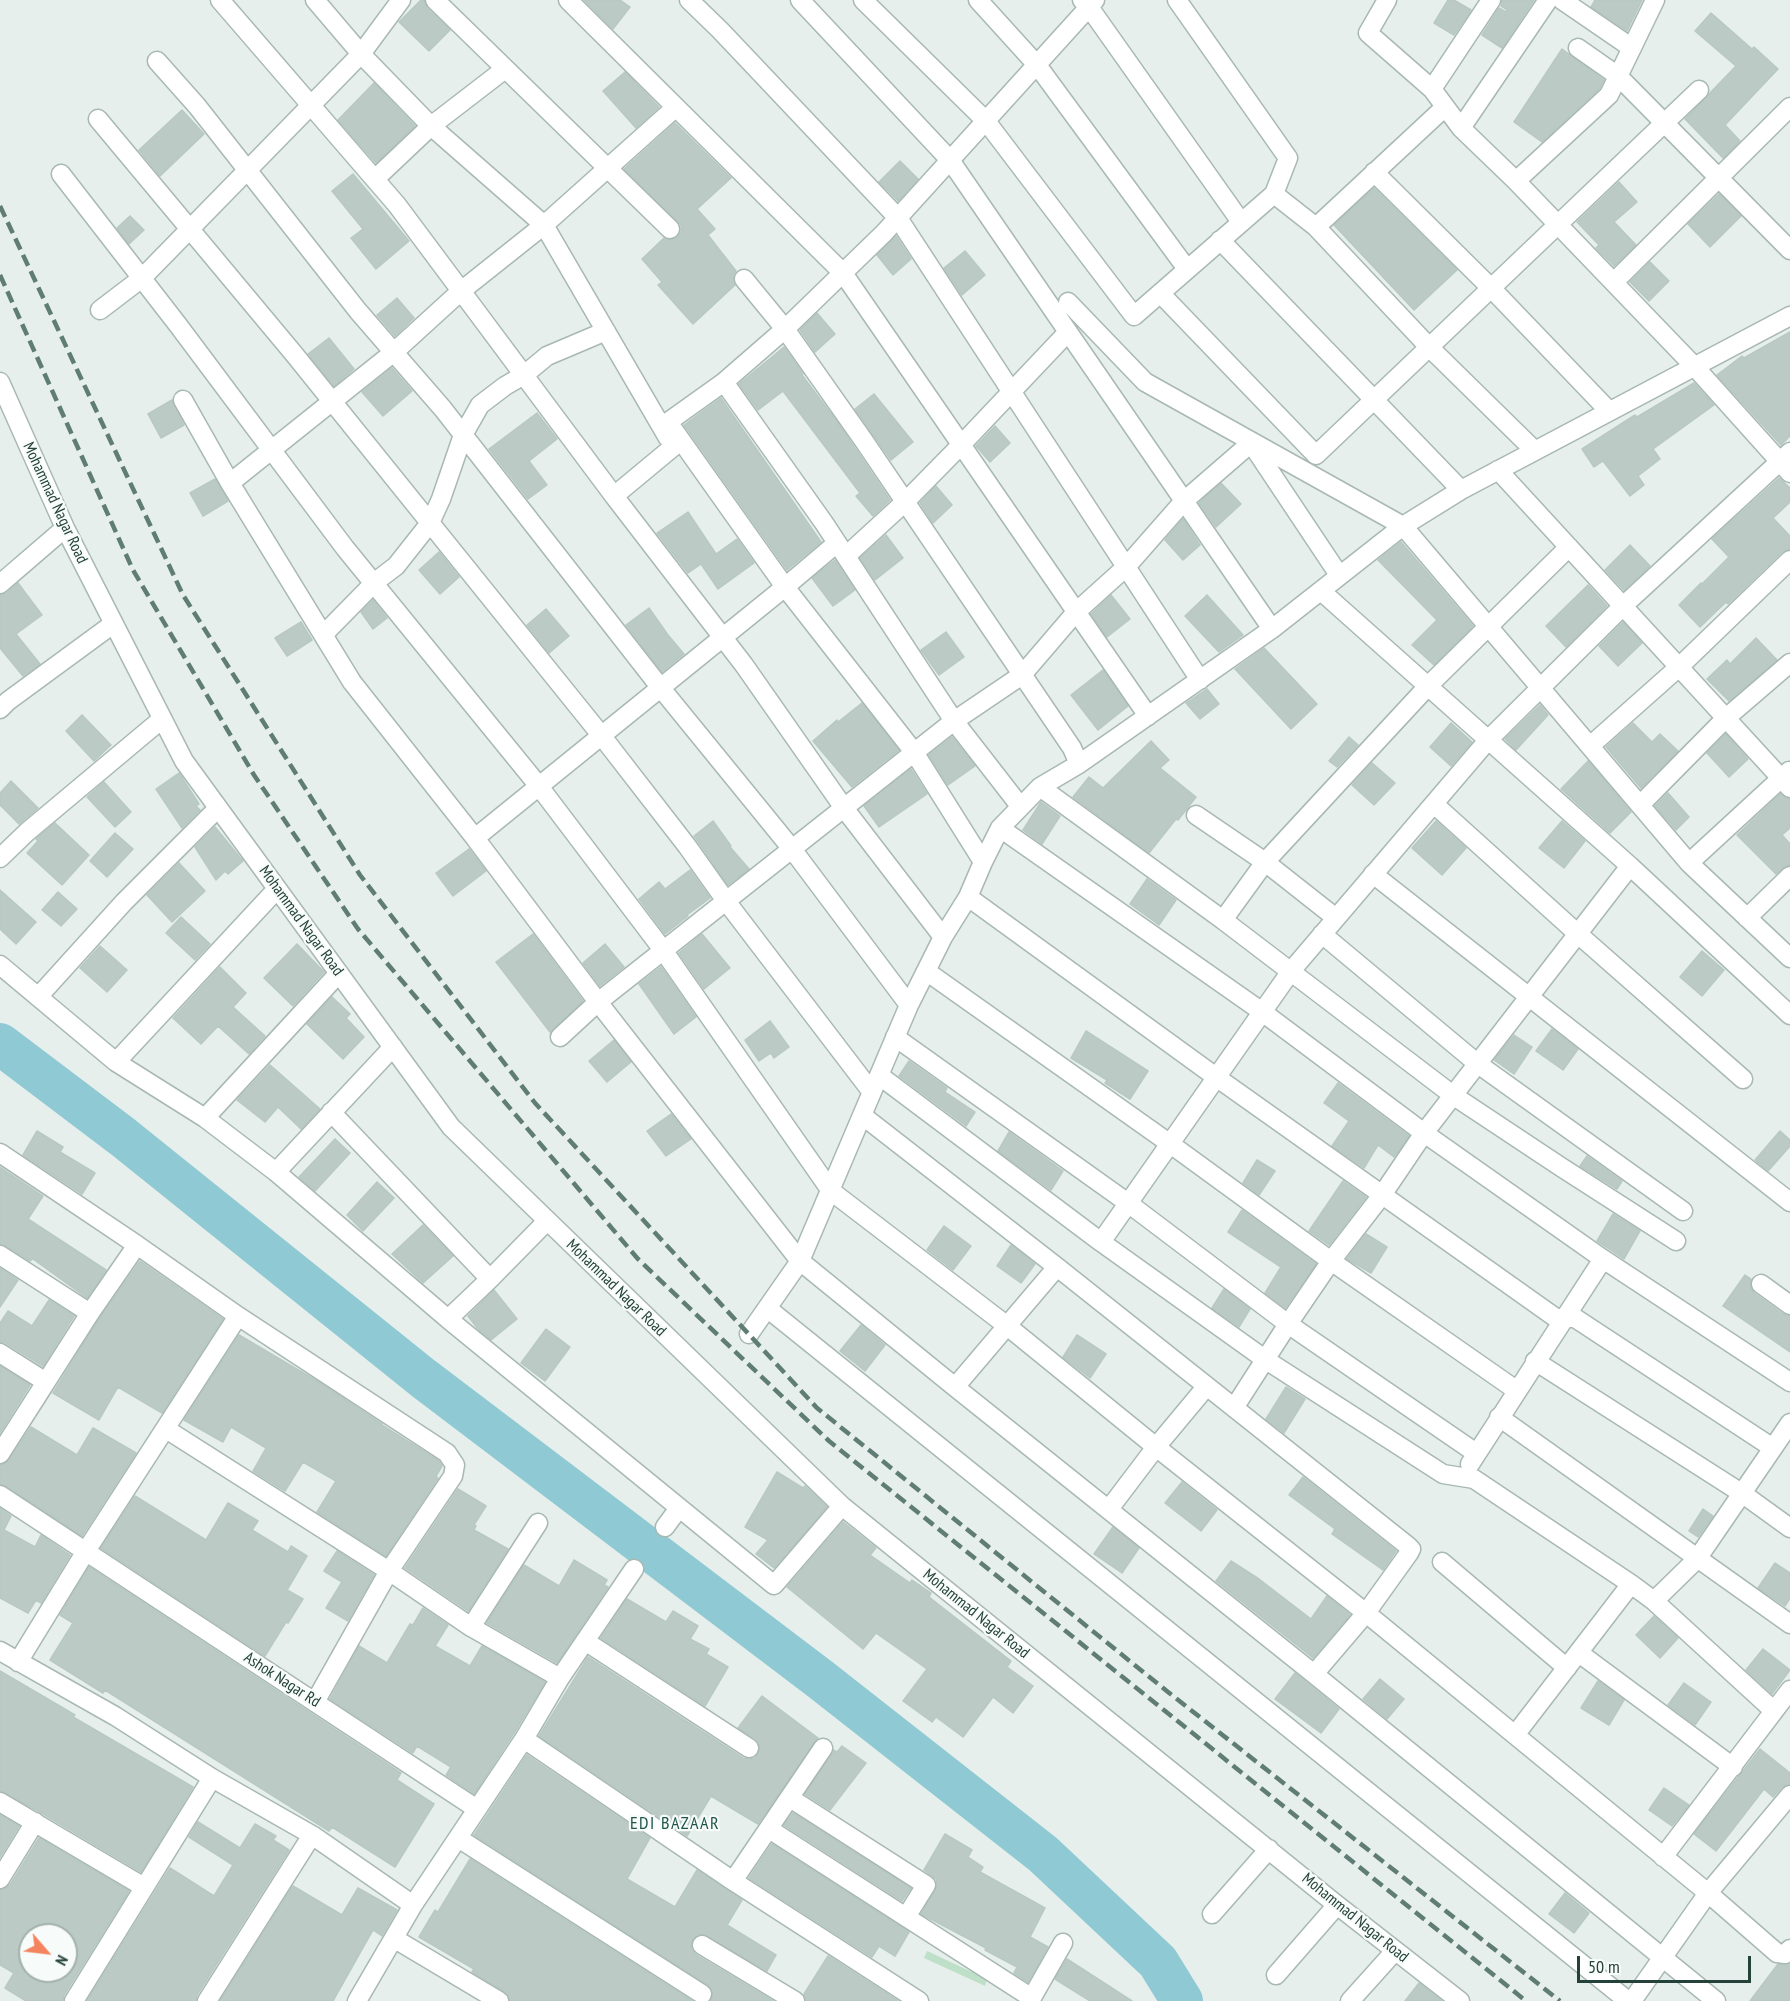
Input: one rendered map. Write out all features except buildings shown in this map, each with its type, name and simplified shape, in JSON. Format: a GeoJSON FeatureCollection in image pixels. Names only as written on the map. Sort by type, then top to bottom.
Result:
{"type":"FeatureCollection","features":[{"type":"Feature","properties":{"kind":"street"},"geometry":{"type":"LineString","coordinates":[[220,0],[397,205],[614,496],[723,637],[844,808],[943,937]]}},
{"type":"Feature","properties":{"kind":"street"},"geometry":{"type":"LineString","coordinates":[[315,0],[361,54],[431,126],[544,225],[673,447]]}},
{"type":"Feature","properties":{"kind":"street"},"geometry":{"type":"LineString","coordinates":[[100,310],[142,278],[361,54],[401,0]]}},
{"type":"Feature","properties":{"kind":"street"},"geometry":{"type":"LineString","coordinates":[[435,0],[670,229]]}},
{"type":"Feature","properties":{"kind":"street"},"geometry":{"type":"LineString","coordinates":[[688,0],[720,30],[898,218],[1200,680]]}},
{"type":"Feature","properties":{"kind":"street"},"geometry":{"type":"LineString","coordinates":[[800,0],[950,160],[1272,629]]}},
{"type":"Feature","properties":{"kind":"street"},"geometry":{"type":"LineString","coordinates":[[862,0],[986,121],[1134,316],[1274,194],[1288,158],[1177,0]]}},
{"type":"Feature","properties":{"kind":"street"},"geometry":{"type":"LineString","coordinates":[[978,0],[1037,65],[1187,270]]}},
{"type":"Feature","properties":{"kind":"street"},"geometry":{"type":"LineString","coordinates":[[1101,1242],[1291,971],[1489,739],[1623,606],[1786,462],[1516,181],[1461,128],[1432,89],[1368,33],[1387,0]]}},
{"type":"Feature","properties":{"kind":"street"},"geometry":{"type":"LineString","coordinates":[[1432,89],[1491,0]]}},
{"type":"Feature","properties":{"kind":"street"},"geometry":{"type":"LineString","coordinates":[[1461,128],[1548,0]]}},
{"type":"Feature","properties":{"kind":"street"},"geometry":{"type":"LineString","coordinates":[[1562,0],[1632,48]]}},
{"type":"Feature","properties":{"kind":"street"},"geometry":{"type":"LineString","coordinates":[[1516,181],[1609,96],[1655,0]]}},
{"type":"Feature","properties":{"kind":"street"},"geometry":{"type":"LineString","coordinates":[[570,1],[843,273],[1148,716]]}},
{"type":"Feature","properties":{"kind":"street"},"geometry":{"type":"LineString","coordinates":[[668,422],[724,382],[785,329],[843,273],[898,218],[1037,65],[1089,2],[1241,222]]}},
{"type":"Feature","properties":{"kind":"street"},"geometry":{"type":"LineString","coordinates":[[1578,48],[1618,76],[1790,250]]}},
{"type":"Feature","properties":{"kind":"street"},"geometry":{"type":"LineString","coordinates":[[157,61],[197,106],[358,311],[463,435],[660,687],[792,849],[909,1005]]}},
{"type":"Feature","properties":{"kind":"street"},"geometry":{"type":"LineString","coordinates":[[375,179],[431,126],[505,69]]}},
{"type":"Feature","properties":{"kind":"street"},"geometry":{"type":"LineString","coordinates":[[1160,293],[1316,455],[1699,90]]}},
{"type":"Feature","properties":{"kind":"street"},"geometry":{"type":"LineString","coordinates":[[230,483],[394,352],[461,291],[544,225],[676,107]]}},
{"type":"Feature","properties":{"kind":"street"},"geometry":{"type":"LineString","coordinates":[[1316,227],[1445,107]]}},
{"type":"Feature","properties":{"kind":"street"},"geometry":{"type":"LineString","coordinates":[[1614,282],[1790,107]]}},
{"type":"Feature","properties":{"kind":"street"},"geometry":{"type":"LineString","coordinates":[[98,119],[332,401],[601,735],[687,846],[726,901],[876,1083],[1266,1360],[1443,1474],[1474,1479],[1631,1584],[1654,1601],[1773,1710]]}},
{"type":"Feature","properties":{"kind":"street"},"geometry":{"type":"LineString","coordinates":[[1374,172],[1492,288],[1609,411]]}},
{"type":"Feature","properties":{"kind":"street"},"geometry":{"type":"LineString","coordinates":[[61,174],[345,548],[538,785],[663,950],[831,1191],[1006,1325],[1365,1612],[1708,1893],[1777,1953],[1785,1954],[1790,1949]]}},
{"type":"Feature","properties":{"kind":"street"},"geometry":{"type":"LineString","coordinates":[[1274,194],[1316,227],[1430,348],[1535,451]]}},
{"type":"Feature","properties":{"kind":"street"},"geometry":{"type":"LineString","coordinates":[[1220,240],[1461,490]]}},
{"type":"Feature","properties":{"kind":"street"},"geometry":{"type":"LineString","coordinates":[[744,279],[785,329],[905,502],[1072,748],[1079,764]]}},
{"type":"Feature","properties":{"kind":"street"},"geometry":{"type":"LineString","coordinates":[[1068,302],[1145,382],[1251,443],[1403,525],[1689,862],[1790,958]]}},
{"type":"Feature","properties":{"kind":"street"},"geometry":{"type":"LineString","coordinates":[[749,1334],[800,1261],[909,1005],[943,937],[968,897],[982,862],[1000,828],[1020,806],[1040,787],[1079,764],[1272,629],[1403,525],[1498,470],[1790,316]]}},
{"type":"Feature","properties":{"kind":"street"},"geometry":{"type":"LineString","coordinates":[[323,635],[375,582],[396,566],[430,523],[441,499],[463,435],[480,405],[547,356],[606,331]]}},
{"type":"Feature","properties":{"kind":"street"},"geometry":{"type":"LineString","coordinates":[[475,838],[785,587],[842,550],[905,502],[1068,332]]}},
{"type":"Feature","properties":{"kind":"street"},"geometry":{"type":"LineString","coordinates":[[724,382],[842,550],[954,721],[1020,806]]}},
{"type":"Feature","properties":{"kind":"street","name":"Mohammad Nagar Road"},"geometry":{"type":"LineString","coordinates":[[0,383],[65,528],[184,761],[451,1127],[842,1506],[1458,2001]]}},
{"type":"Feature","properties":{"kind":"street"},"geometry":{"type":"LineString","coordinates":[[183,400],[230,483],[352,682],[475,838],[598,1002],[800,1261],[1716,2001]]}},
{"type":"Feature","properties":{"kind":"street"},"geometry":{"type":"LineString","coordinates":[[668,422],[673,447]]}},
{"type":"Feature","properties":{"kind":"street"},"geometry":{"type":"LineString","coordinates":[[668,422],[785,587],[914,752],[982,862]]}},
{"type":"Feature","properties":{"kind":"street"},"geometry":{"type":"LineString","coordinates":[[560,1036],[598,1002],[914,752],[954,721],[1022,675],[1076,612],[1126,567],[1184,501],[1251,443]]}},
{"type":"Feature","properties":{"kind":"street"},"geometry":{"type":"LineString","coordinates":[[1251,443],[1339,575]]}},
{"type":"Feature","properties":{"kind":"street"},"geometry":{"type":"LineString","coordinates":[[614,496],[673,447]]}},
{"type":"Feature","properties":{"kind":"street"},"geometry":{"type":"LineString","coordinates":[[1498,470],[1726,718],[1787,779],[1689,862]]}},
{"type":"Feature","properties":{"kind":"street"},"geometry":{"type":"LineString","coordinates":[[0,584],[65,528]]}},
{"type":"Feature","properties":{"kind":"street"},"geometry":{"type":"LineString","coordinates":[[1223,920],[1265,862],[1429,685],[1569,547]]}},
{"type":"Feature","properties":{"kind":"street"},"geometry":{"type":"LineString","coordinates":[[1590,746],[1679,667],[1790,560]]}},
{"type":"Feature","properties":{"kind":"street"},"geometry":{"type":"LineString","coordinates":[[1321,591],[1630,866],[1790,1015]]}},
{"type":"Feature","properties":{"kind":"street"},"geometry":{"type":"LineString","coordinates":[[0,709],[113,624]]}},
{"type":"Feature","properties":{"kind":"street"},"geometry":{"type":"LineString","coordinates":[[1640,805],[1726,718],[1790,663]]}},
{"type":"Feature","properties":{"kind":"street"},"geometry":{"type":"LineString","coordinates":[[0,858],[27,832],[162,719]]}},
{"type":"Feature","properties":{"kind":"street"},"geometry":{"type":"LineString","coordinates":[[1040,787],[1223,920],[1454,1096],[1676,1241]]}},
{"type":"Feature","properties":{"kind":"street"},"geometry":{"type":"LineString","coordinates":[[1434,804],[1743,1079]]}},
{"type":"Feature","properties":{"kind":"street"},"geometry":{"type":"LineString","coordinates":[[38,997],[124,902],[218,807]]}},
{"type":"Feature","properties":{"kind":"street"},"geometry":{"type":"LineString","coordinates":[[1196,815],[1265,862],[1336,918]]}},
{"type":"Feature","properties":{"kind":"street"},"geometry":{"type":"LineString","coordinates":[[1000,828],[1261,1011],[1424,1133],[1603,1259],[1790,1382]]}},
{"type":"Feature","properties":{"kind":"street"},"geometry":{"type":"LineString","coordinates":[[1234,1408],[1331,1261],[1382,1195],[1424,1133],[1630,866]]}},
{"type":"Feature","properties":{"kind":"street"},"geometry":{"type":"LineString","coordinates":[[1373,874],[1790,1202]]}},
{"type":"Feature","properties":{"kind":"street"},"geometry":{"type":"LineString","coordinates":[[1747,918],[1790,876]]}},
{"type":"Feature","properties":{"kind":"street"},"geometry":{"type":"LineString","coordinates":[[116,1062],[277,889]]}},
{"type":"Feature","properties":{"kind":"street"},"geometry":{"type":"LineString","coordinates":[[968,897],[1216,1077],[1556,1318],[1575,1318],[1773,1448]]}},
{"type":"Feature","properties":{"kind":"street"},"geometry":{"type":"LineString","coordinates":[[1322,934],[1478,1064],[1683,1211]]}},
{"type":"Feature","properties":{"kind":"street"},"geometry":{"type":"LineString","coordinates":[[0,965],[116,1062],[205,1118],[276,1172],[448,1319],[774,1585],[842,1506]]}},
{"type":"Feature","properties":{"kind":"street"},"geometry":{"type":"LineString","coordinates":[[926,971],[1331,1261],[1516,1390]]}},
{"type":"Feature","properties":{"kind":"street"},"geometry":{"type":"LineString","coordinates":[[205,1118],[339,974]]}},
{"type":"Feature","properties":{"kind":"street"},"geometry":{"type":"LineString","coordinates":[[895,1037],[1128,1203],[1288,1324],[1476,1454]]}},
{"type":"Feature","properties":{"kind":"street"},"geometry":{"type":"LineString","coordinates":[[276,1172],[393,1047]]}},
{"type":"Feature","properties":{"kind":"street"},"geometry":{"type":"LineString","coordinates":[[331,1112],[490,1280]]}},
{"type":"Feature","properties":{"kind":"street"},"geometry":{"type":"LineString","coordinates":[[863,1116],[1411,1549],[1365,1612],[1314,1674]]}},
{"type":"Feature","properties":{"kind":"street"},"geometry":{"type":"LineString","coordinates":[[0,1153],[238,1316],[447,1452],[452,1458],[455,1465],[453,1476],[389,1571],[315,1702]]}},
{"type":"Feature","properties":{"kind":"street"},"geometry":{"type":"LineString","coordinates":[[448,1319],[490,1280],[547,1221]]}},
{"type":"Feature","properties":{"kind":"street"},"geometry":{"type":"LineString","coordinates":[[0,1454],[90,1313],[137,1245]]}},
{"type":"Feature","properties":{"kind":"street"},"geometry":{"type":"LineString","coordinates":[[0,1256],[90,1313]]}},
{"type":"Feature","properties":{"kind":"street"},"geometry":{"type":"LineString","coordinates":[[1461,1477],[1603,1259]]}},
{"type":"Feature","properties":{"kind":"street"},"geometry":{"type":"LineString","coordinates":[[955,1387],[1057,1267]]}},
{"type":"Feature","properties":{"kind":"street"},"geometry":{"type":"LineString","coordinates":[[1761,1284],[1790,1305]]}},
{"type":"Feature","properties":{"kind":"street"},"geometry":{"type":"LineString","coordinates":[[767,1308],[1630,2001],[1708,1893],[1790,1795]]}},
{"type":"Feature","properties":{"kind":"street"},"geometry":{"type":"LineString","coordinates":[[18,1662],[86,1551],[238,1316]]}},
{"type":"Feature","properties":{"kind":"street"},"geometry":{"type":"LineString","coordinates":[[0,1353],[46,1382]]}},
{"type":"Feature","properties":{"kind":"street"},"geometry":{"type":"LineString","coordinates":[[1535,1361],[1743,1494],[1790,1528]]}},
{"type":"Feature","properties":{"kind":"street"},"geometry":{"type":"LineString","coordinates":[[1109,1509],[1206,1387]]}},
{"type":"Feature","properties":{"kind":"street"},"geometry":{"type":"LineString","coordinates":[[1499,1417],[1790,1624]]}},
{"type":"Feature","properties":{"kind":"street"},"geometry":{"type":"LineString","coordinates":[[1654,1601],[1697,1558],[1790,1423]]}},
{"type":"Feature","properties":{"kind":"street"},"geometry":{"type":"LineString","coordinates":[[166,1429],[389,1571],[471,1627],[560,1678]]}},
{"type":"Feature","properties":{"kind":"street","name":"Ashok Nagar Rd"},"geometry":{"type":"LineString","coordinates":[[0,1495],[477,1809]]}},
{"type":"Feature","properties":{"kind":"street"},"geometry":{"type":"LineString","coordinates":[[664,1527],[679,1508]]}},
{"type":"Feature","properties":{"kind":"street"},"geometry":{"type":"LineString","coordinates":[[471,1627],[538,1523]]}},
{"type":"Feature","properties":{"kind":"street"},"geometry":{"type":"LineString","coordinates":[[1442,1562],[1567,1668]]}},
{"type":"Feature","properties":{"kind":"street"},"geometry":{"type":"LineString","coordinates":[[357,2001],[413,1905],[524,1739],[560,1678],[634,1569]]}},
{"type":"Feature","properties":{"kind":"street"},"geometry":{"type":"LineString","coordinates":[[1515,1735],[1631,1584]]}},
{"type":"Feature","properties":{"kind":"street"},"geometry":{"type":"LineString","coordinates":[[585,1641],[749,1748]]}},
{"type":"Feature","properties":{"kind":"street"},"geometry":{"type":"LineString","coordinates":[[0,1651],[115,1716],[212,1778],[312,1835],[413,1905]]}},
{"type":"Feature","properties":{"kind":"street"},"geometry":{"type":"LineString","coordinates":[[1579,1653],[1732,1767]]}},
{"type":"Feature","properties":{"kind":"street"},"geometry":{"type":"LineString","coordinates":[[1663,1857],[1790,1690]]}},
{"type":"Feature","properties":{"kind":"street"},"geometry":{"type":"LineString","coordinates":[[524,1739],[733,1881],[919,2001]]}},
{"type":"Feature","properties":{"kind":"street"},"geometry":{"type":"LineString","coordinates":[[733,1881],[823,1748]]}},
{"type":"Feature","properties":{"kind":"street"},"geometry":{"type":"LineString","coordinates":[[74,2001],[212,1778]]}},
{"type":"Feature","properties":{"kind":"street"},"geometry":{"type":"LineString","coordinates":[[790,1798],[926,1885],[906,1917]]}},
{"type":"Feature","properties":{"kind":"street"},"geometry":{"type":"LineString","coordinates":[[0,1802],[144,1887]]}},
{"type":"Feature","properties":{"kind":"street"},"geometry":{"type":"LineString","coordinates":[[0,1879],[35,1822]]}},
{"type":"Feature","properties":{"kind":"street"},"geometry":{"type":"LineString","coordinates":[[769,1829],[1031,1999],[1063,1943]]}},
{"type":"Feature","properties":{"kind":"street"},"geometry":{"type":"LineString","coordinates":[[207,2001],[312,1835]]}},
{"type":"Feature","properties":{"kind":"street"},"geometry":{"type":"LineString","coordinates":[[458,1838],[702,1994]]}},
{"type":"Feature","properties":{"kind":"street"},"geometry":{"type":"LineString","coordinates":[[1212,1914],[1269,1849]]}},
{"type":"Feature","properties":{"kind":"street"},"geometry":{"type":"LineString","coordinates":[[1276,1975],[1337,1905]]}},
{"type":"Feature","properties":{"kind":"street"},"geometry":{"type":"LineString","coordinates":[[395,1939],[499,2001]]}},
{"type":"Feature","properties":{"kind":"street"},"geometry":{"type":"LineString","coordinates":[[702,1946],[795,2001]]}},
{"type":"Feature","properties":{"kind":"street"},"geometry":{"type":"LineString","coordinates":[[1350,2001],[1395,1951]]}},
{"type":"Feature","properties":{"kind":"green space"},"geometry":{"type":"Polygon","coordinates":[[[927,1951],[987,1979],[985,1986],[924,1958],[927,1951]]]}},
{"type":"Feature","properties":{"kind":"waterway"},"geometry":{"type":"LineString","coordinates":[[0,1044],[123,1137],[423,1378],[820,1679],[1043,1854],[1158,1962],[1182,2001]]}},
{"type":"Feature","properties":{"kind":"railway"},"geometry":{"type":"LineString","coordinates":[[0,206],[183,595],[360,875],[535,1103],[817,1408],[1168,1692],[1560,2001]]}},
{"type":"Feature","properties":{"kind":"railway"},"geometry":{"type":"LineString","coordinates":[[0,275],[133,570],[254,775],[358,929],[638,1259],[829,1441],[1526,2001]]}},
{"type":"Feature","properties":{"kind":"district","name":"EDI BAZAAR"},"geometry":{"type":"Point","coordinates":[675,1824]}}]}
